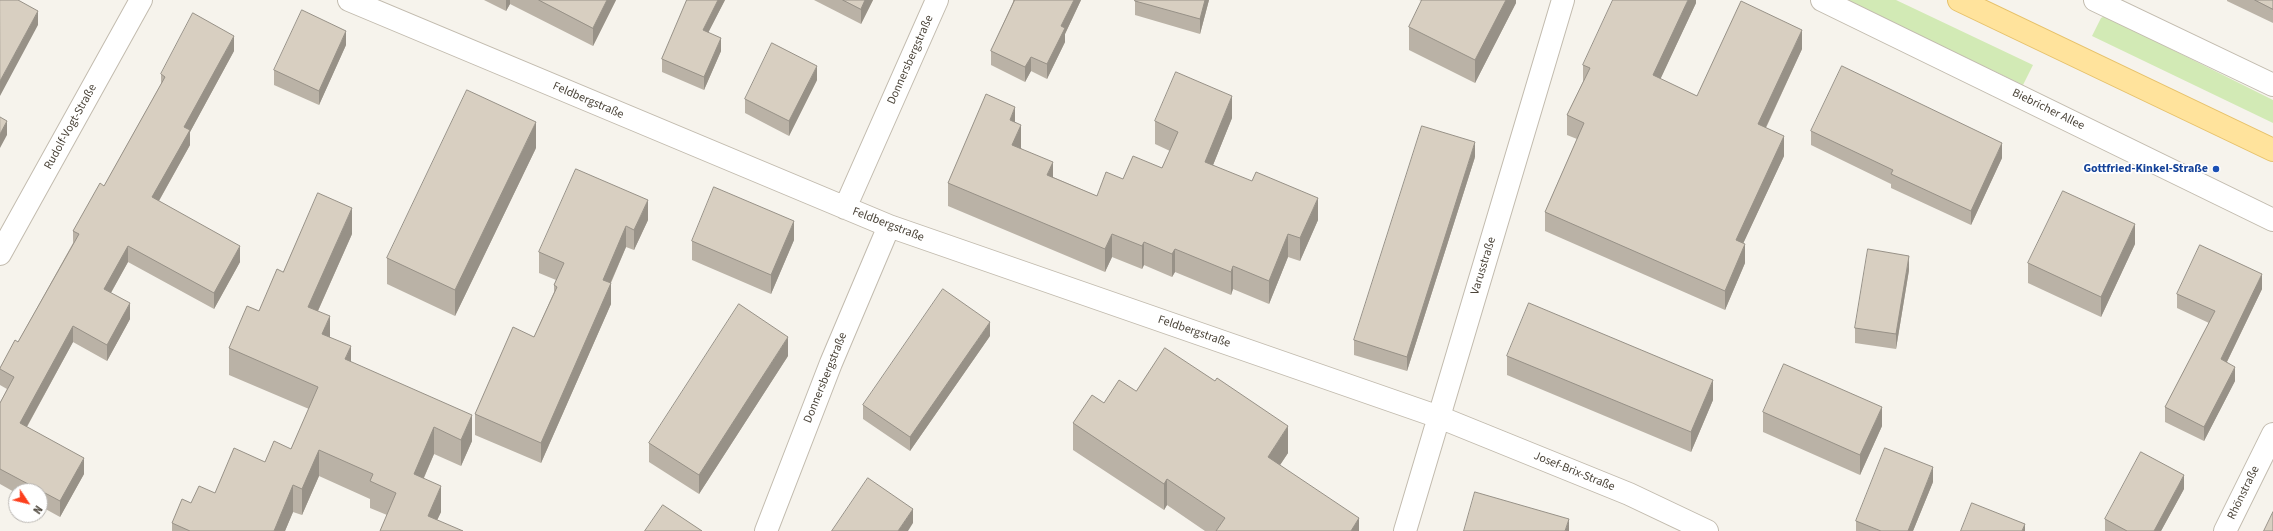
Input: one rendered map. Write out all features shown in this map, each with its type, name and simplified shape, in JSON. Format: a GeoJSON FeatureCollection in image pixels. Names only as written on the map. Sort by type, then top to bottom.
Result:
{"type":"FeatureCollection","features":[{"type":"Feature","properties":{"kind":"main road"},"geometry":{"type":"LineString","coordinates":[[1959,0],[2273,150]]}},
{"type":"Feature","properties":{"kind":"street","name":"Rudolf-Vogt-Straße"},"geometry":{"type":"LineString","coordinates":[[0,254],[141,0]]}},
{"type":"Feature","properties":{"kind":"street","name":"Feldbergstraße"},"geometry":{"type":"LineString","coordinates":[[350,0],[889,226],[1439,417]]}},
{"type":"Feature","properties":{"kind":"street","name":"Donnersbergstraße"},"geometry":{"type":"LineString","coordinates":[[845,208],[937,0]]}},
{"type":"Feature","properties":{"kind":"street","name":"Varusstraße"},"geometry":{"type":"LineString","coordinates":[[1405,531],[1563,0]]}},
{"type":"Feature","properties":{"kind":"street","name":"Biebricher Allee"},"geometry":{"type":"LineString","coordinates":[[1822,0],[2273,220]]}},
{"type":"Feature","properties":{"kind":"street"},"geometry":{"type":"LineString","coordinates":[[2095,0],[2273,85]]}},
{"type":"Feature","properties":{"kind":"street","name":"Donnersbergstraße"},"geometry":{"type":"LineString","coordinates":[[766,531],[831,362],[889,226]]}},
{"type":"Feature","properties":{"kind":"street","name":"Josef-Brix-Straße"},"geometry":{"type":"LineString","coordinates":[[1439,417],[1629,494],[1706,531]]}},
{"type":"Feature","properties":{"kind":"street","name":"Rhönstraße"},"geometry":{"type":"LineString","coordinates":[[2225,531],[2273,434]]}},
{"type":"Feature","properties":{"kind":"green space"},"geometry":{"type":"Polygon","coordinates":[[[1846,0],[1896,0],[2033,65],[2023,85],[1846,0]]]}},
{"type":"Feature","properties":{"kind":"green space"},"geometry":{"type":"Polygon","coordinates":[[[2105,16],[2273,100],[2273,123],[2092,36],[2101,18],[2105,16]]]}},
{"type":"Feature","properties":{"kind":"building"},"geometry":{"type":"Polygon","coordinates":[[[0,0],[18,0],[38,11],[0,81],[0,0]]]}},
{"type":"Feature","properties":{"kind":"building"},"geometry":{"type":"Polygon","coordinates":[[[539,0],[607,0],[593,28],[539,0]]]}},
{"type":"Feature","properties":{"kind":"building"},"geometry":{"type":"Polygon","coordinates":[[[687,0],[718,0],[703,30],[721,38],[704,77],[662,59],[687,0]]]}},
{"type":"Feature","properties":{"kind":"building"},"geometry":{"type":"Polygon","coordinates":[[[843,0],[865,0],[861,9],[843,0]]]}},
{"type":"Feature","properties":{"kind":"building"},"geometry":{"type":"Polygon","coordinates":[[[1015,0],[1074,0],[1061,26],[1065,28],[1047,64],[1031,57],[1025,67],[991,51],[1015,0]]]}},
{"type":"Feature","properties":{"kind":"building"},"geometry":{"type":"Polygon","coordinates":[[[1135,0],[1205,0],[1200,19],[1135,0]]]}},
{"type":"Feature","properties":{"kind":"building"},"geometry":{"type":"Polygon","coordinates":[[[1422,0],[1506,0],[1475,60],[1409,27],[1422,0]]]}},
{"type":"Feature","properties":{"kind":"building"},"geometry":{"type":"Polygon","coordinates":[[[1613,0],[1688,0],[1653,75],[1697,96],[1741,1],[1802,30],[1758,124],[1784,136],[1736,240],[1745,244],[1725,291],[1545,212],[1584,123],[1567,115],[1590,68],[1583,65],[1613,0]]]}},
{"type":"Feature","properties":{"kind":"building"},"geometry":{"type":"Polygon","coordinates":[[[2255,0],[2273,0],[2273,9],[2255,0]]]}},
{"type":"Feature","properties":{"kind":"building"},"geometry":{"type":"Polygon","coordinates":[[[302,10],[346,31],[319,91],[274,70],[302,10]]]}},
{"type":"Feature","properties":{"kind":"building"},"geometry":{"type":"Polygon","coordinates":[[[193,13],[234,36],[184,127],[190,130],[152,197],[240,246],[214,293],[128,246],[104,289],[130,303],[107,345],[73,326],[20,423],[84,458],[60,501],[48,495],[48,483],[26,483],[0,469],[0,403],[14,377],[0,368],[15,340],[18,342],[79,234],[73,231],[100,183],[104,186],[165,77],[161,74],[193,13]]]}},
{"type":"Feature","properties":{"kind":"building"},"geometry":{"type":"Polygon","coordinates":[[[772,43],[817,66],[789,121],[745,99],[772,43]]]}},
{"type":"Feature","properties":{"kind":"building"},"geometry":{"type":"Polygon","coordinates":[[[1842,66],[2002,143],[1971,211],[1891,174],[1893,170],[1811,131],[1842,66]]]}},
{"type":"Feature","properties":{"kind":"building"},"geometry":{"type":"Polygon","coordinates":[[[1176,72],[1232,96],[1205,162],[1252,181],[1256,172],[1318,198],[1300,238],[1288,234],[1269,281],[1233,266],[1231,272],[1175,249],[1172,254],[1144,242],[1142,246],[1112,234],[1105,249],[948,183],[986,94],[1015,107],[1010,120],[1021,125],[1012,145],[1053,162],[1047,175],[1097,196],[1106,172],[1123,179],[1133,156],[1162,168],[1178,132],[1155,121],[1176,72]]]}},
{"type":"Feature","properties":{"kind":"building"},"geometry":{"type":"Polygon","coordinates":[[[467,90],[536,122],[455,290],[387,258],[467,90]]]}},
{"type":"Feature","properties":{"kind":"building"},"geometry":{"type":"Polygon","coordinates":[[[0,117],[7,121],[0,134],[0,117]]]}},
{"type":"Feature","properties":{"kind":"building"},"geometry":{"type":"Polygon","coordinates":[[[1422,126],[1475,142],[1407,357],[1354,340],[1422,126]]]}},
{"type":"Feature","properties":{"kind":"building"},"geometry":{"type":"Polygon","coordinates":[[[576,169],[648,200],[634,230],[626,226],[603,280],[611,283],[541,443],[475,414],[513,327],[534,337],[557,287],[554,285],[564,263],[539,252],[576,169]]]}},
{"type":"Feature","properties":{"kind":"building"},"geometry":{"type":"Polygon","coordinates":[[[714,187],[794,221],[771,275],[692,241],[714,187]]]}},
{"type":"Feature","properties":{"kind":"building"},"geometry":{"type":"Polygon","coordinates":[[[2063,191],[2135,224],[2101,297],[2028,263],[2063,191]]]}},
{"type":"Feature","properties":{"kind":"building"},"geometry":{"type":"Polygon","coordinates":[[[318,193],[352,208],[308,307],[330,316],[322,334],[351,346],[345,359],[472,415],[461,440],[434,427],[414,474],[441,486],[428,516],[463,531],[380,531],[396,493],[370,481],[373,474],[319,450],[302,489],[293,485],[274,531],[190,531],[172,523],[182,499],[191,503],[199,486],[215,493],[234,448],[265,462],[274,441],[291,449],[318,387],[229,348],[247,306],[259,311],[277,269],[283,272],[318,193]]]}},
{"type":"Feature","properties":{"kind":"building"},"geometry":{"type":"Polygon","coordinates":[[[2200,245],[2262,274],[2221,359],[2235,367],[2204,427],[2165,407],[2215,311],[2177,294],[2200,245]]]}},
{"type":"Feature","properties":{"kind":"building"},"geometry":{"type":"Polygon","coordinates":[[[1868,249],[1909,256],[1896,334],[1855,328],[1868,249]]]}},
{"type":"Feature","properties":{"kind":"building"},"geometry":{"type":"Polygon","coordinates":[[[943,289],[990,322],[910,437],[863,405],[943,289]]]}},
{"type":"Feature","properties":{"kind":"building"},"geometry":{"type":"Polygon","coordinates":[[[1529,303],[1713,380],[1691,432],[1507,356],[1529,303]]]}},
{"type":"Feature","properties":{"kind":"building"},"geometry":{"type":"Polygon","coordinates":[[[739,304],[788,337],[699,475],[649,443],[739,304]]]}},
{"type":"Feature","properties":{"kind":"building"},"geometry":{"type":"Polygon","coordinates":[[[1165,348],[1215,381],[1217,378],[1288,426],[1268,457],[1359,518],[1351,531],[1216,531],[1225,518],[1167,479],[1164,484],[1073,423],[1092,395],[1104,403],[1119,380],[1136,391],[1165,348]]]}},
{"type":"Feature","properties":{"kind":"building"},"geometry":{"type":"Polygon","coordinates":[[[1784,364],[1882,407],[1860,455],[1763,412],[1784,364]]]}},
{"type":"Feature","properties":{"kind":"building"},"geometry":{"type":"Polygon","coordinates":[[[1885,448],[1933,467],[1908,531],[1881,531],[1856,521],[1885,448]]]}},
{"type":"Feature","properties":{"kind":"building"},"geometry":{"type":"Polygon","coordinates":[[[2141,452],[2184,475],[2154,531],[2127,531],[2105,519],[2141,452]]]}},
{"type":"Feature","properties":{"kind":"building"},"geometry":{"type":"Polygon","coordinates":[[[868,478],[913,509],[898,531],[832,531],[868,478]]]}},
{"type":"Feature","properties":{"kind":"building"},"geometry":{"type":"Polygon","coordinates":[[[1475,492],[1569,519],[1565,531],[1464,531],[1475,492]]]}},
{"type":"Feature","properties":{"kind":"building"},"geometry":{"type":"Polygon","coordinates":[[[1972,503],[2025,524],[2022,531],[1961,531],[1972,503]]]}},
{"type":"Feature","properties":{"kind":"building"},"geometry":{"type":"Polygon","coordinates":[[[663,505],[702,531],[645,531],[663,505]]]}},
{"type":"Feature","properties":{"kind":"building"},"geometry":{"type":"Polygon","coordinates":[[[2273,512],[2273,531],[2264,531],[2273,512]]]}},
{"type":"Feature","properties":{"kind":"place","name":"Gottfried-Kinkel-Straße"},"geometry":{"type":"Point","coordinates":[2216,169]}}]}
